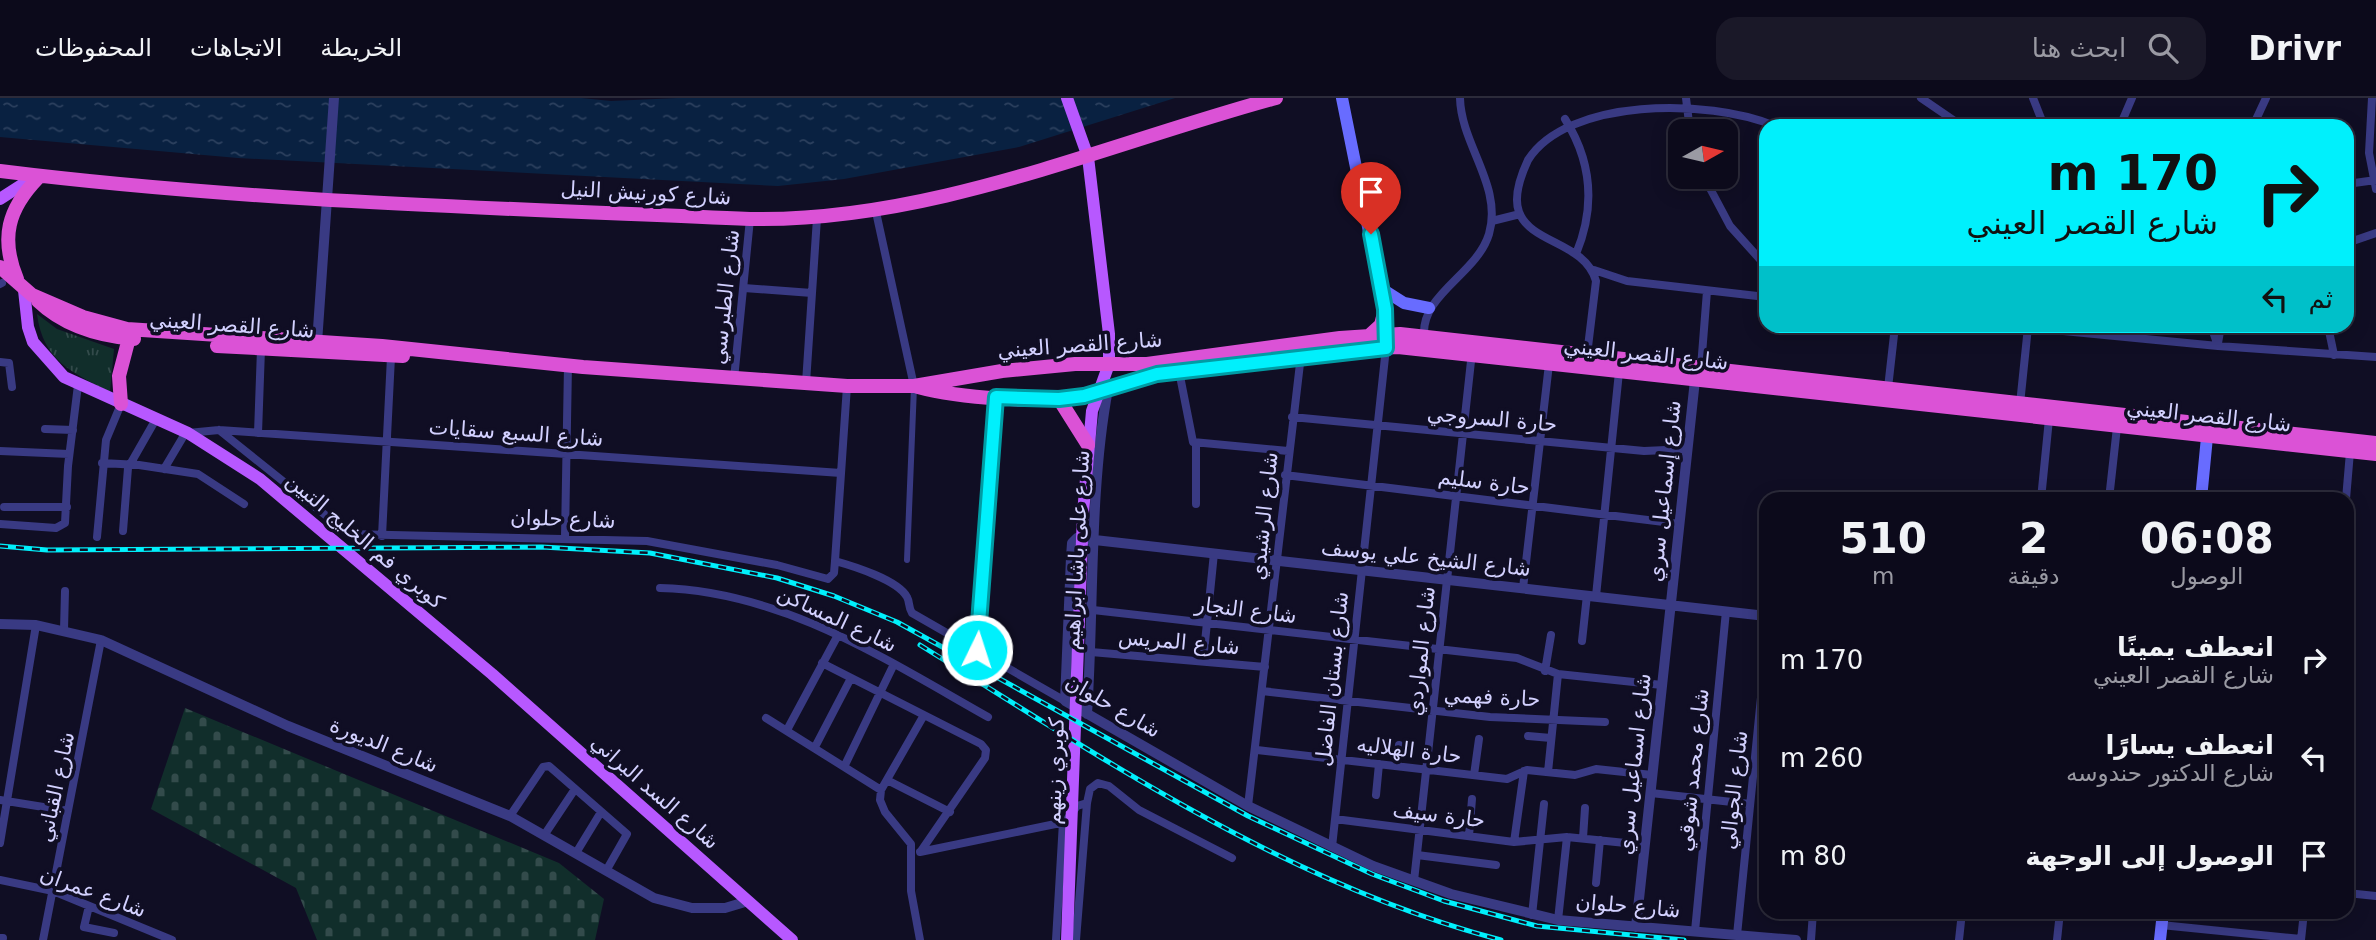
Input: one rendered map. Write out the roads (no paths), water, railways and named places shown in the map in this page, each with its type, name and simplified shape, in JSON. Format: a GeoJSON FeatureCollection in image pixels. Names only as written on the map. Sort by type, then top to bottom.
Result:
{"type":"FeatureCollection","features":[{"type":"Feature","properties":{"kind":"highway","name":"شارع كورنيش النيل"},"geometry":{"type":"LineString","coordinates":[[0,172],[326,200],[750,219],[817,218],[876,212],[1088,157],[1276,98]]}},
{"type":"Feature","properties":{"kind":"highway"},"geometry":{"type":"LineString","coordinates":[[28,292],[9,262],[6,230],[16,200],[36,177]]}},
{"type":"Feature","properties":{"kind":"highway","name":"شارع القصر العيني"},"geometry":{"type":"LineString","coordinates":[[0,267],[63,320],[84,329],[129,338],[391,357],[440,353]]}},
{"type":"Feature","properties":{"kind":"highway"},"geometry":{"type":"LineString","coordinates":[[1,283],[28,292]]}},
{"type":"Feature","properties":{"kind":"highway","name":"شارع القصر العيني"},"geometry":{"type":"LineString","coordinates":[[28,292],[83,317],[127,329],[847,386],[914,386],[1002,371],[1147,364],[1369,336],[1386,341],[1472,349],[1587,355],[1698,374],[2049,419],[2376,454]]}},
{"type":"Feature","properties":{"kind":"highway"},"geometry":{"type":"LineString","coordinates":[[1369,336],[1381,325],[1385,309]]}},
{"type":"Feature","properties":{"kind":"highway","name":"شارع القصر العيني"},"geometry":{"type":"LineString","coordinates":[[914,386],[996,397],[1059,399],[1104,390],[1157,374],[1424,336],[1472,349],[1549,364],[1619,372],[1698,374],[1888,388],[2376,443]]}},
{"type":"Feature","properties":{"kind":"highway"},"geometry":{"type":"LineString","coordinates":[[121,404],[120,376],[129,338]]}},
{"type":"Feature","properties":{"kind":"highway"},"geometry":{"type":"LineString","coordinates":[[1059,399],[1088,445]]}},
{"type":"Feature","properties":{"kind":"main road","name":"شارع على باشا ابراهيم"},"geometry":{"type":"LineString","coordinates":[[1067,98],[1088,157],[1109,334],[1109,364],[1088,445],[1081,538],[1080,603]]}},
{"type":"Feature","properties":{"kind":"main road"},"geometry":{"type":"LineString","coordinates":[[1342,98],[1382,289],[1386,341]]}},
{"type":"Feature","properties":{"kind":"main road"},"geometry":{"type":"LineString","coordinates":[[0,199],[36,177]]}},
{"type":"Feature","properties":{"kind":"main road"},"geometry":{"type":"LineString","coordinates":[[1382,289],[1404,303],[1429,308]]}},
{"type":"Feature","properties":{"kind":"main road"},"geometry":{"type":"LineString","coordinates":[[28,292],[25,310],[33,342],[51,366],[78,385],[187,433]]}},
{"type":"Feature","properties":{"kind":"main road","name":"كوبري فم الخليج التبين"},"geometry":{"type":"LineString","coordinates":[[187,433],[261,479],[492,674]]}},
{"type":"Feature","properties":{"kind":"main road"},"geometry":{"type":"LineString","coordinates":[[2202,492],[2207,438]]}},
{"type":"Feature","properties":{"kind":"main road","name":"كوبري زينهم"},"geometry":{"type":"LineString","coordinates":[[1067,940],[1080,603]]}},
{"type":"Feature","properties":{"kind":"main road","name":"شارع السد البراني"},"geometry":{"type":"LineString","coordinates":[[492,674],[704,860],[777,936],[792,940]]}},
{"type":"Feature","properties":{"kind":"main road"},"geometry":{"type":"LineString","coordinates":[[2160,940],[2162,919]]}},
{"type":"Feature","properties":{"kind":"street"},"geometry":{"type":"LineString","coordinates":[[317,343],[334,98]]}},
{"type":"Feature","properties":{"kind":"street"},"geometry":{"type":"LineString","coordinates":[[1424,336],[1424,321],[1429,308],[1476,258],[1492,221],[1491,198],[1463,122],[1460,98]]}},
{"type":"Feature","properties":{"kind":"street"},"geometry":{"type":"LineString","coordinates":[[1921,98],[1952,119]]}},
{"type":"Feature","properties":{"kind":"street"},"geometry":{"type":"LineString","coordinates":[[2033,98],[2040,119]]}},
{"type":"Feature","properties":{"kind":"street"},"geometry":{"type":"LineString","coordinates":[[2123,119],[2132,98]]}},
{"type":"Feature","properties":{"kind":"street"},"geometry":{"type":"LineString","coordinates":[[2256,119],[2266,98]]}},
{"type":"Feature","properties":{"kind":"street"},"geometry":{"type":"LineString","coordinates":[[2354,184],[2375,183],[2370,153],[2372,98]]}},
{"type":"Feature","properties":{"kind":"street"},"geometry":{"type":"LineString","coordinates":[[1686,99],[1688,119]]}},
{"type":"Feature","properties":{"kind":"street"},"geometry":{"type":"LineString","coordinates":[[1759,119],[1686,99],[1626,104],[1565,119],[1541,140],[1525,167],[1517,200],[1520,214],[1538,231],[1576,254],[1593,269],[1620,280],[1759,296]]}},
{"type":"Feature","properties":{"kind":"street"},"geometry":{"type":"LineString","coordinates":[[1565,119],[1582,150],[1590,185],[1588,220],[1576,254]]}},
{"type":"Feature","properties":{"kind":"street"},"geometry":{"type":"LineString","coordinates":[[1711,189],[1731,226],[1759,258]]}},
{"type":"Feature","properties":{"kind":"street"},"geometry":{"type":"LineString","coordinates":[[876,212],[914,386],[907,560]]}},
{"type":"Feature","properties":{"kind":"street"},"geometry":{"type":"LineString","coordinates":[[1492,221],[1520,214]]}},
{"type":"Feature","properties":{"kind":"street"},"geometry":{"type":"LineString","coordinates":[[806,383],[817,218]]}},
{"type":"Feature","properties":{"kind":"street","name":"شارع الطبرسي"},"geometry":{"type":"LineString","coordinates":[[734,379],[750,219]]}},
{"type":"Feature","properties":{"kind":"street"},"geometry":{"type":"LineString","coordinates":[[2354,241],[2376,233]]}},
{"type":"Feature","properties":{"kind":"street"},"geometry":{"type":"LineString","coordinates":[[1587,355],[1596,281],[1593,269]]}},
{"type":"Feature","properties":{"kind":"street"},"geometry":{"type":"LineString","coordinates":[[744,288],[812,293]]}},
{"type":"Feature","properties":{"kind":"street"},"geometry":{"type":"LineString","coordinates":[[1698,374],[1707,291]]}},
{"type":"Feature","properties":{"kind":"street"},"geometry":{"type":"LineString","coordinates":[[1888,388],[1894,333]]}},
{"type":"Feature","properties":{"kind":"street"},"geometry":{"type":"LineString","coordinates":[[2020,404],[2027,333]]}},
{"type":"Feature","properties":{"kind":"street"},"geometry":{"type":"LineString","coordinates":[[2088,333],[2218,346],[2376,357]]}},
{"type":"Feature","properties":{"kind":"street"},"geometry":{"type":"LineString","coordinates":[[2213,333],[2218,346]]}},
{"type":"Feature","properties":{"kind":"street"},"geometry":{"type":"LineString","coordinates":[[2218,346],[2220,333]]}},
{"type":"Feature","properties":{"kind":"street"},"geometry":{"type":"LineString","coordinates":[[2329,333],[2334,355]]}},
{"type":"Feature","properties":{"kind":"street","name":"شارع بستان الفاضل"},"geometry":{"type":"LineString","coordinates":[[1332,847],[1386,341]]}},
{"type":"Feature","properties":{"kind":"street"},"geometry":{"type":"LineString","coordinates":[[258,433],[261,349]]}},
{"type":"Feature","properties":{"kind":"street","name":"شارع المواردي"},"geometry":{"type":"LineString","coordinates":[[1414,881],[1472,349]]}},
{"type":"Feature","properties":{"kind":"street","name":"شارع الرشيدي"},"geometry":{"type":"LineString","coordinates":[[1248,806],[1257,750],[1284,475],[1301,355]]}},
{"type":"Feature","properties":{"kind":"street"},"geometry":{"type":"LineString","coordinates":[[382,536],[391,357]]}},
{"type":"Feature","properties":{"kind":"street"},"geometry":{"type":"LineString","coordinates":[[0,362],[9,363],[12,387]]}},
{"type":"Feature","properties":{"kind":"street"},"geometry":{"type":"LineString","coordinates":[[1523,588],[1549,364]]}},
{"type":"Feature","properties":{"kind":"street"},"geometry":{"type":"LineString","coordinates":[[565,537],[568,365]]}},
{"type":"Feature","properties":{"kind":"street"},"geometry":{"type":"LineString","coordinates":[[1179,371],[1196,443],[1196,504]]}},
{"type":"Feature","properties":{"kind":"street"},"geometry":{"type":"LineString","coordinates":[[1582,641],[1604,515],[1619,372]]}},
{"type":"Feature","properties":{"kind":"street","name":"شارع إسماعيل سري"},"geometry":{"type":"LineString","coordinates":[[1671,606],[1698,374]]}},
{"type":"Feature","properties":{"kind":"street"},"geometry":{"type":"LineString","coordinates":[[0,523],[56,528],[65,523],[69,454],[78,385]]}},
{"type":"Feature","properties":{"kind":"street"},"geometry":{"type":"LineString","coordinates":[[835,561],[847,386]]}},
{"type":"Feature","properties":{"kind":"street","name":"شارع على باشا ابراهيم"},"geometry":{"type":"LineString","coordinates":[[1087,714],[1104,390]]}},
{"type":"Feature","properties":{"kind":"street"},"geometry":{"type":"LineString","coordinates":[[977,650],[996,397]]}},
{"type":"Feature","properties":{"kind":"street"},"geometry":{"type":"LineString","coordinates":[[97,537],[102,463],[112,422],[121,404]]}},
{"type":"Feature","properties":{"kind":"street","name":"حارة السروجي"},"geometry":{"type":"LineString","coordinates":[[1292,417],[1644,451],[1688,449]]}},
{"type":"Feature","properties":{"kind":"street"},"geometry":{"type":"LineString","coordinates":[[122,531],[130,464],[156,419]]}},
{"type":"Feature","properties":{"kind":"street"},"geometry":{"type":"LineString","coordinates":[[2042,492],[2049,419]]}},
{"type":"Feature","properties":{"kind":"street"},"geometry":{"type":"LineString","coordinates":[[2110,492],[2117,427]]}},
{"type":"Feature","properties":{"kind":"street"},"geometry":{"type":"LineString","coordinates":[[45,429],[73,430]]}},
{"type":"Feature","properties":{"kind":"street","name":"شارع السبع سقايات"},"geometry":{"type":"LineString","coordinates":[[187,433],[219,430],[841,473]]}},
{"type":"Feature","properties":{"kind":"street","name":"شارع حلوان"},"geometry":{"type":"LineString","coordinates":[[219,430],[342,531],[355,536],[565,537],[647,541],[776,565],[828,579],[834,573],[835,561],[891,583],[907,597],[912,613],[1248,806],[1332,847],[1414,881],[1558,920],[1796,940]]}},
{"type":"Feature","properties":{"kind":"street"},"geometry":{"type":"LineString","coordinates":[[164,469],[187,433]]}},
{"type":"Feature","properties":{"kind":"street"},"geometry":{"type":"LineString","coordinates":[[1196,443],[1288,451]]}},
{"type":"Feature","properties":{"kind":"street"},"geometry":{"type":"LineString","coordinates":[[0,451],[69,454]]}},
{"type":"Feature","properties":{"kind":"street"},"geometry":{"type":"LineString","coordinates":[[2347,492],[2350,452]]}},
{"type":"Feature","properties":{"kind":"street"},"geometry":{"type":"LineString","coordinates":[[102,463],[130,464],[198,474],[244,504]]}},
{"type":"Feature","properties":{"kind":"street","name":"حارة سليم"},"geometry":{"type":"LineString","coordinates":[[1284,475],[1680,524]]}},
{"type":"Feature","properties":{"kind":"street"},"geometry":{"type":"LineString","coordinates":[[4,507],[67,507]]}},
{"type":"Feature","properties":{"kind":"street","name":"شارع على باشا ابراهيم"},"geometry":{"type":"LineString","coordinates":[[1065,701],[1072,550],[1074,539],[1081,538]]}},
{"type":"Feature","properties":{"kind":"street","name":"شارع الشيخ علي يوسف"},"geometry":{"type":"LineString","coordinates":[[1081,538],[1759,615]]}},
{"type":"Feature","properties":{"kind":"street"},"geometry":{"type":"LineString","coordinates":[[1203,662],[1214,553]]}},
{"type":"Feature","properties":{"kind":"street","name":"شارع المساكن"},"geometry":{"type":"LineString","coordinates":[[660,588],[741,597],[803,618],[894,664],[988,717]]}},
{"type":"Feature","properties":{"kind":"street"},"geometry":{"type":"LineString","coordinates":[[64,630],[65,590]]}},
{"type":"Feature","properties":{"kind":"street","name":"شارع اسماعيل سري"},"geometry":{"type":"LineString","coordinates":[[1636,927],[1671,606]]}},
{"type":"Feature","properties":{"kind":"street","name":"شارع النجار"},"geometry":{"type":"LineString","coordinates":[[1093,610],[1517,658],[1558,674],[1662,685]]}},
{"type":"Feature","properties":{"kind":"street","name":"شارع محمد شوقي"},"geometry":{"type":"LineString","coordinates":[[1695,931],[1726,611]]}},
{"type":"Feature","properties":{"kind":"street","name":"شارع الديورة"},"geometry":{"type":"LineString","coordinates":[[0,624],[36,625],[101,640],[288,726],[510,816],[545,834],[640,892],[670,904],[711,909],[746,902]]}},
{"type":"Feature","properties":{"kind":"street"},"geometry":{"type":"LineString","coordinates":[[0,843],[3,800],[36,625]]}},
{"type":"Feature","properties":{"kind":"street"},"geometry":{"type":"LineString","coordinates":[[787,730],[838,635]]}},
{"type":"Feature","properties":{"kind":"street"},"geometry":{"type":"LineString","coordinates":[[1545,671],[1551,635]]}},
{"type":"Feature","properties":{"kind":"street","name":"شارع القباني"},"geometry":{"type":"LineString","coordinates":[[43,940],[101,640]]}},
{"type":"Feature","properties":{"kind":"street","name":"شارع المريس"},"geometry":{"type":"LineString","coordinates":[[1091,652],[1265,667]]}},
{"type":"Feature","properties":{"kind":"street"},"geometry":{"type":"LineString","coordinates":[[822,663],[981,744],[986,750],[985,758],[950,812],[917,852],[911,891],[920,940]]}},
{"type":"Feature","properties":{"kind":"street"},"geometry":{"type":"LineString","coordinates":[[844,767],[894,664]]}},
{"type":"Feature","properties":{"kind":"street"},"geometry":{"type":"LineString","coordinates":[[1548,772],[1558,674]]}},
{"type":"Feature","properties":{"kind":"street"},"geometry":{"type":"LineString","coordinates":[[816,747],[851,678]]}},
{"type":"Feature","properties":{"kind":"street","name":"حارة فهمي"},"geometry":{"type":"LineString","coordinates":[[1262,691],[1432,712],[1605,722]]}},
{"type":"Feature","properties":{"kind":"street"},"geometry":{"type":"LineString","coordinates":[[917,852],[907,835],[885,812],[880,800],[881,790],[924,715]]}},
{"type":"Feature","properties":{"kind":"street","name":"شارع الجوالي"},"geometry":{"type":"LineString","coordinates":[[1737,935],[1759,717]]}},
{"type":"Feature","properties":{"kind":"street"},"geometry":{"type":"LineString","coordinates":[[766,718],[881,790]]}},
{"type":"Feature","properties":{"kind":"street"},"geometry":{"type":"LineString","coordinates":[[1528,736],[1551,738]]}},
{"type":"Feature","properties":{"kind":"street","name":"حارة الهلاليه"},"geometry":{"type":"LineString","coordinates":[[1474,775],[1479,739]]}},
{"type":"Feature","properties":{"kind":"street"},"geometry":{"type":"LineString","coordinates":[[1397,766],[1399,745]]}},
{"type":"Feature","properties":{"kind":"street","name":"حارة الهلاليه"},"geometry":{"type":"LineString","coordinates":[[1257,750],[1507,779],[1524,771],[1575,775],[1596,769],[1653,775]]}},
{"type":"Feature","properties":{"kind":"street"},"geometry":{"type":"LineString","coordinates":[[1376,795],[1378,764]]}},
{"type":"Feature","properties":{"kind":"street"},"geometry":{"type":"LineString","coordinates":[[510,816],[542,766],[549,766],[627,836],[606,871]]}},
{"type":"Feature","properties":{"kind":"street"},"geometry":{"type":"LineString","coordinates":[[1514,842],[1524,771]]}},
{"type":"Feature","properties":{"kind":"street"},"geometry":{"type":"LineString","coordinates":[[887,779],[950,812]]}},
{"type":"Feature","properties":{"kind":"street"},"geometry":{"type":"LineString","coordinates":[[1076,940],[1087,803],[1093,785],[1103,783],[1139,810],[1232,858]]}},
{"type":"Feature","properties":{"kind":"street"},"geometry":{"type":"LineString","coordinates":[[545,834],[575,789]]}},
{"type":"Feature","properties":{"kind":"street"},"geometry":{"type":"LineString","coordinates":[[1651,793],[1750,804]]}},
{"type":"Feature","properties":{"kind":"street"},"geometry":{"type":"LineString","coordinates":[[1469,836],[1472,799]]}},
{"type":"Feature","properties":{"kind":"street"},"geometry":{"type":"LineString","coordinates":[[3,800],[68,811]]}},
{"type":"Feature","properties":{"kind":"street"},"geometry":{"type":"LineString","coordinates":[[917,852],[1063,822],[1071,818],[1077,806],[1087,803]]}},
{"type":"Feature","properties":{"kind":"street"},"geometry":{"type":"LineString","coordinates":[[1532,915],[1544,804]]}},
{"type":"Feature","properties":{"kind":"street"},"geometry":{"type":"LineString","coordinates":[[1583,838],[1586,808]]}},
{"type":"Feature","properties":{"kind":"street"},"geometry":{"type":"LineString","coordinates":[[576,853],[601,812]]}},
{"type":"Feature","properties":{"kind":"street","name":"حارة سيف"},"geometry":{"type":"LineString","coordinates":[[1335,819],[1514,842],[1567,837],[1645,845]]}},
{"type":"Feature","properties":{"kind":"street"},"geometry":{"type":"LineString","coordinates":[[1056,940],[1063,822]]}},
{"type":"Feature","properties":{"kind":"street"},"geometry":{"type":"LineString","coordinates":[[1558,920],[1567,837]]}},
{"type":"Feature","properties":{"kind":"street"},"geometry":{"type":"LineString","coordinates":[[1596,883],[1600,840]]}},
{"type":"Feature","properties":{"kind":"street"},"geometry":{"type":"LineString","coordinates":[[1416,855],[1496,865]]}},
{"type":"Feature","properties":{"kind":"street","name":"شارع عمران"},"geometry":{"type":"LineString","coordinates":[[0,880],[53,891],[172,940]]}},
{"type":"Feature","properties":{"kind":"street"},"geometry":{"type":"LineString","coordinates":[[2354,894],[2376,896]]}},
{"type":"Feature","properties":{"kind":"street"},"geometry":{"type":"LineString","coordinates":[[89,906],[84,927],[114,933]]}},
{"type":"Feature","properties":{"kind":"street"},"geometry":{"type":"LineString","coordinates":[[1811,940],[1813,919]]}},
{"type":"Feature","properties":{"kind":"street"},"geometry":{"type":"LineString","coordinates":[[1959,940],[1961,919]]}},
{"type":"Feature","properties":{"kind":"street"},"geometry":{"type":"LineString","coordinates":[[2057,940],[2059,919]]}},
{"type":"Feature","properties":{"kind":"street"},"geometry":{"type":"LineString","coordinates":[[2168,919],[2301,940],[2303,919]]}},
{"type":"Feature","properties":{"kind":"water"},"geometry":{"type":"Polygon","coordinates":[[[0,98],[581,98],[611,101],[678,98],[1175,98],[1019,147],[844,179],[778,186],[238,158],[0,137],[0,98]]]}},
{"type":"Feature","properties":{"kind":"railway"},"geometry":{"type":"LineString","coordinates":[[0,546],[47,550],[542,547],[650,553],[777,578],[834,596],[897,622],[1248,816],[1372,874],[1444,901],[1537,926],[1684,940]]}},
{"type":"Feature","properties":{"kind":"railway"},"geometry":{"type":"LineString","coordinates":[[920,645],[1129,774],[1272,852],[1346,886],[1422,916],[1501,940]]}}]}
